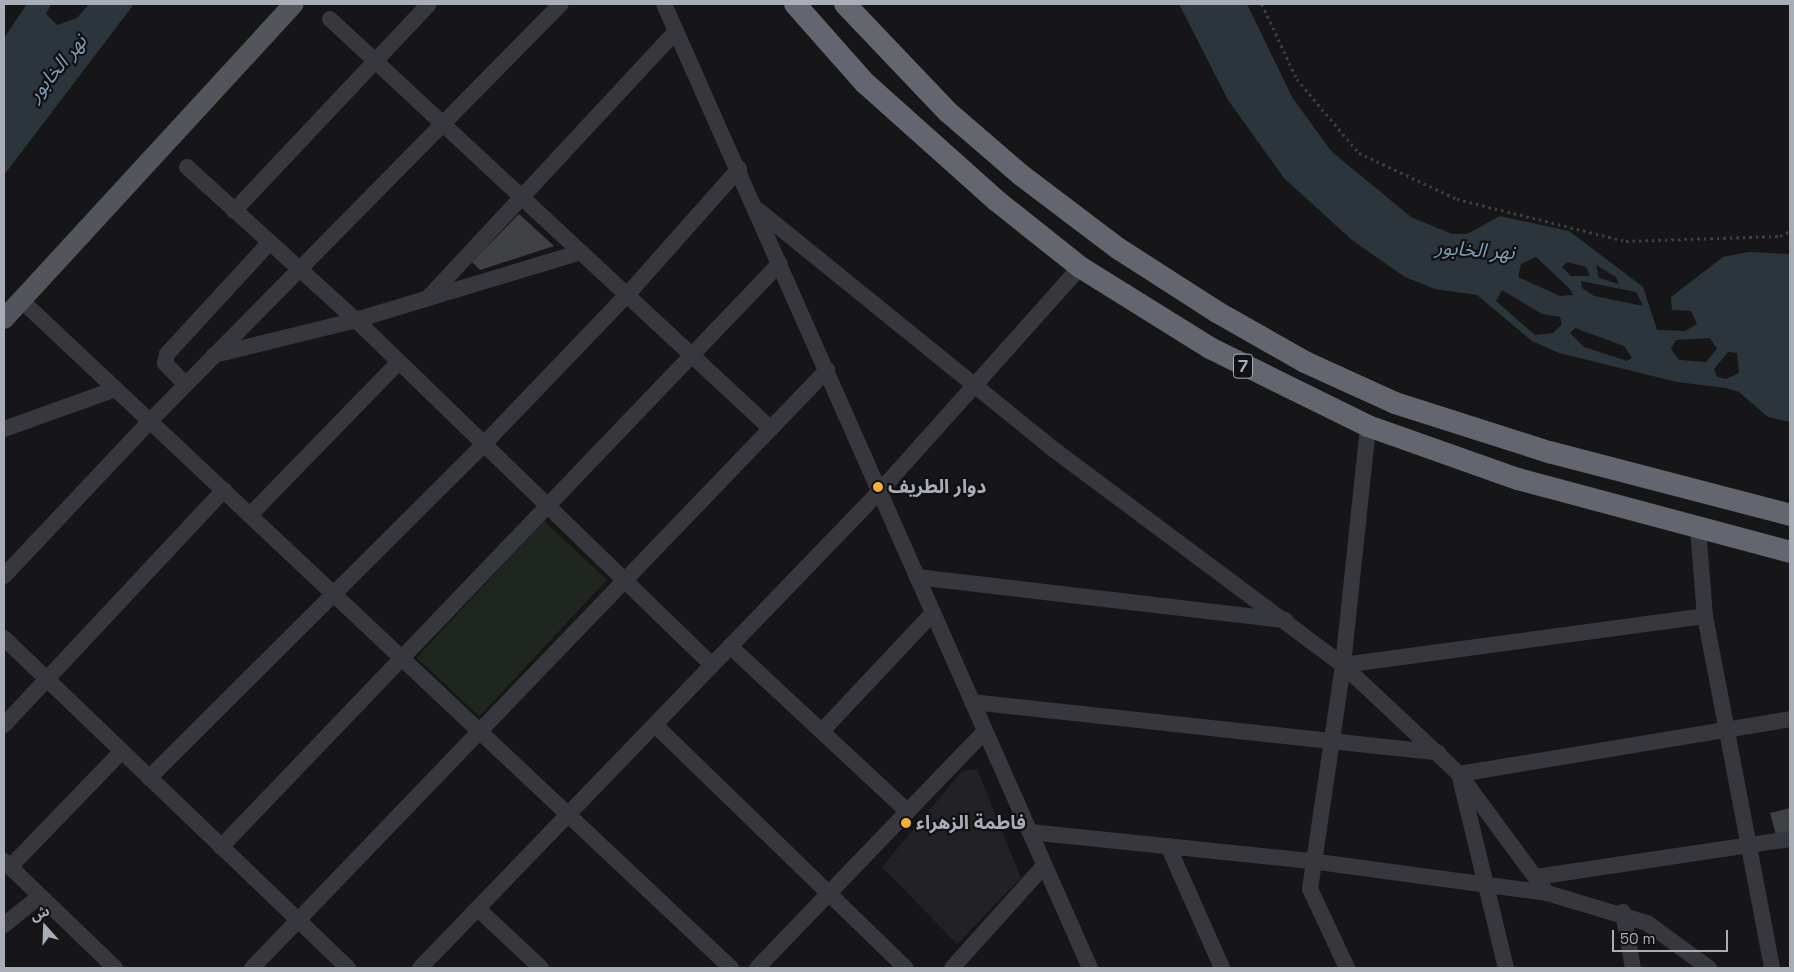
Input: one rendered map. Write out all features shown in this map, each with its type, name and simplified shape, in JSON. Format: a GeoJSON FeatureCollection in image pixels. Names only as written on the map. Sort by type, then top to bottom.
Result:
{"type":"FeatureCollection","features":[{"type":"Feature","properties":{"kind":"highway","name":"7"},"geometry":{"type":"LineString","coordinates":[[795,4],[865,83],[929,143],[1080,267],[1210,348],[1368,426],[1518,479],[1790,552]]}},
{"type":"Feature","properties":{"kind":"highway","name":"7"},"geometry":{"type":"LineString","coordinates":[[844,4],[948,112],[1021,174],[1128,254],[1305,362],[1394,403],[1549,452],[1790,515]]}},
{"type":"Feature","properties":{"kind":"main road"},"geometry":{"type":"LineString","coordinates":[[4,319],[294,4]]}},
{"type":"Feature","properties":{"kind":"street"},"geometry":{"type":"LineString","coordinates":[[234,211],[429,4]]}},
{"type":"Feature","properties":{"kind":"street"},"geometry":{"type":"LineString","coordinates":[[4,576],[214,355],[561,4]]}},
{"type":"Feature","properties":{"kind":"street"},"geometry":{"type":"LineString","coordinates":[[664,4],[675,32],[739,169],[1090,968]]}},
{"type":"Feature","properties":{"kind":"street"},"geometry":{"type":"LineString","coordinates":[[330,19],[771,429]]}},
{"type":"Feature","properties":{"kind":"street"},"geometry":{"type":"LineString","coordinates":[[428,298],[675,32]]}},
{"type":"Feature","properties":{"kind":"street"},"geometry":{"type":"LineString","coordinates":[[187,167],[356,320],[397,364],[624,583],[712,665]]}},
{"type":"Feature","properties":{"kind":"street"},"geometry":{"type":"LineString","coordinates":[[149,778],[482,446],[627,295],[739,169]]}},
{"type":"Feature","properties":{"kind":"street"},"geometry":{"type":"LineString","coordinates":[[756,208],[974,386],[1286,620],[1343,665],[1459,774],[1547,893]]}},
{"type":"Feature","properties":{"kind":"street"},"geometry":{"type":"LineString","coordinates":[[186,384],[167,365],[165,357],[269,243]]}},
{"type":"Feature","properties":{"kind":"street"},"geometry":{"type":"LineString","coordinates":[[214,355],[356,320],[581,252]]}},
{"type":"Feature","properties":{"kind":"street"},"geometry":{"type":"LineString","coordinates":[[221,847],[780,263]]}},
{"type":"Feature","properties":{"kind":"street"},"geometry":{"type":"LineString","coordinates":[[420,968],[880,491],[1080,267]]}},
{"type":"Feature","properties":{"kind":"street"},"geometry":{"type":"LineString","coordinates":[[21,300],[570,813],[731,968]]}},
{"type":"Feature","properties":{"kind":"street"},"geometry":{"type":"LineString","coordinates":[[250,515],[397,364]]}},
{"type":"Feature","properties":{"kind":"street"},"geometry":{"type":"LineString","coordinates":[[252,968],[483,732],[827,370]]}},
{"type":"Feature","properties":{"kind":"street"},"geometry":{"type":"LineString","coordinates":[[4,430],[116,389]]}},
{"type":"Feature","properties":{"kind":"street"},"geometry":{"type":"LineString","coordinates":[[1347,968],[1310,889],[1311,861],[1343,665],[1368,426]]}},
{"type":"Feature","properties":{"kind":"street"},"geometry":{"type":"LineString","coordinates":[[4,726],[224,490]]}},
{"type":"Feature","properties":{"kind":"street"},"geometry":{"type":"LineString","coordinates":[[1698,528],[1705,616],[1772,968]]}},
{"type":"Feature","properties":{"kind":"street"},"geometry":{"type":"LineString","coordinates":[[917,577],[1286,620]]}},
{"type":"Feature","properties":{"kind":"street"},"geometry":{"type":"LineString","coordinates":[[822,731],[933,612]]}},
{"type":"Feature","properties":{"kind":"street"},"geometry":{"type":"LineString","coordinates":[[1343,665],[1705,616]]}},
{"type":"Feature","properties":{"kind":"street"},"geometry":{"type":"LineString","coordinates":[[4,638],[348,968]]}},
{"type":"Feature","properties":{"kind":"street"},"geometry":{"type":"LineString","coordinates":[[730,646],[908,812]]}},
{"type":"Feature","properties":{"kind":"street"},"geometry":{"type":"LineString","coordinates":[[972,702],[1330,745],[1438,753]]}},
{"type":"Feature","properties":{"kind":"street"},"geometry":{"type":"LineString","coordinates":[[1459,774],[1727,731],[1790,719]]}},
{"type":"Feature","properties":{"kind":"street"},"geometry":{"type":"LineString","coordinates":[[655,725],[828,895],[906,968]]}},
{"type":"Feature","properties":{"kind":"street"},"geometry":{"type":"LineString","coordinates":[[757,968],[985,731]]}},
{"type":"Feature","properties":{"kind":"street"},"geometry":{"type":"LineString","coordinates":[[115,968],[7,864],[122,751]]}},
{"type":"Feature","properties":{"kind":"street"},"geometry":{"type":"LineString","coordinates":[[1459,774],[1488,886],[1506,968]]}},
{"type":"Feature","properties":{"kind":"street"},"geometry":{"type":"LineString","coordinates":[[1030,832],[1311,861],[1547,893],[1623,912],[1665,932],[1709,968]]}},
{"type":"Feature","properties":{"kind":"street"},"geometry":{"type":"LineString","coordinates":[[1536,878],[1790,839]]}},
{"type":"Feature","properties":{"kind":"street"},"geometry":{"type":"LineString","coordinates":[[1168,846],[1222,968]]}},
{"type":"Feature","properties":{"kind":"street"},"geometry":{"type":"LineString","coordinates":[[952,968],[1044,866]]}},
{"type":"Feature","properties":{"kind":"street"},"geometry":{"type":"LineString","coordinates":[[4,925],[40,896]]}},
{"type":"Feature","properties":{"kind":"street"},"geometry":{"type":"LineString","coordinates":[[478,909],[541,968]]}},
{"type":"Feature","properties":{"kind":"street"},"geometry":{"type":"LineString","coordinates":[[1623,912],[1634,968]]}},
{"type":"Feature","properties":{"kind":"path"},"geometry":{"type":"LineString","coordinates":[[1262,4],[1297,79],[1359,153],[1457,198],[1626,241],[1780,236],[1790,231]]}},
{"type":"Feature","properties":{"kind":"shaded area"},"geometry":{"type":"Polygon","coordinates":[[[544,521],[607,580],[479,716],[416,658],[544,521]]]}},
{"type":"Feature","properties":{"kind":"shaded area"},"geometry":{"type":"Polygon","coordinates":[[[977,769],[1021,878],[957,944],[882,867],[962,771],[977,769]]]}},
{"type":"Feature","properties":{"kind":"water","name":"نهر الخابور"},"geometry":{"type":"Polygon","coordinates":[[[27,4],[51,4],[46,14],[57,25],[77,18],[89,4],[134,4],[4,175],[4,38],[27,4]]]}},
{"type":"Feature","properties":{"kind":"water","name":"نهر الخابور"},"geometry":{"type":"Polygon","coordinates":[[[1179,4],[1247,4],[1292,97],[1331,151],[1411,217],[1452,234],[1467,234],[1500,216],[1569,231],[1643,287],[1657,330],[1685,331],[1697,324],[1691,311],[1672,310],[1671,297],[1723,257],[1748,252],[1790,254],[1790,422],[1768,417],[1739,392],[1726,388],[1677,382],[1559,353],[1532,341],[1477,295],[1435,289],[1405,277],[1352,240],[1284,178],[1228,100],[1179,4]],[[1536,257],[1521,264],[1518,277],[1560,296],[1573,295],[1569,288],[1536,257]],[[1567,262],[1562,267],[1571,276],[1590,276],[1586,267],[1567,262]],[[1596,265],[1599,278],[1619,284],[1616,277],[1596,265]],[[1581,281],[1582,288],[1594,296],[1643,306],[1636,292],[1581,281]],[[1502,290],[1496,301],[1535,335],[1553,333],[1562,324],[1560,317],[1542,314],[1502,290]],[[1575,328],[1570,333],[1584,347],[1627,361],[1632,358],[1624,346],[1575,328]],[[1710,338],[1676,340],[1671,349],[1679,360],[1706,362],[1717,349],[1710,338]],[[1728,352],[1714,369],[1717,377],[1726,379],[1739,373],[1737,353],[1728,352]]]}},
{"type":"Feature","properties":{"kind":"building"},"geometry":{"type":"Polygon","coordinates":[[[519,214],[554,246],[480,270],[472,262],[519,214]]]}},
{"type":"Feature","properties":{"kind":"building"},"geometry":{"type":"Polygon","coordinates":[[[1790,808],[1790,832],[1776,835],[1770,813],[1790,808]]]}},
{"type":"Feature","properties":{"kind":"place","name":"دوار الطريف"},"geometry":{"type":"Point","coordinates":[878,487]}},
{"type":"Feature","properties":{"kind":"place","name":"فاطمة الزهراء"},"geometry":{"type":"Point","coordinates":[906,823]}}]}
